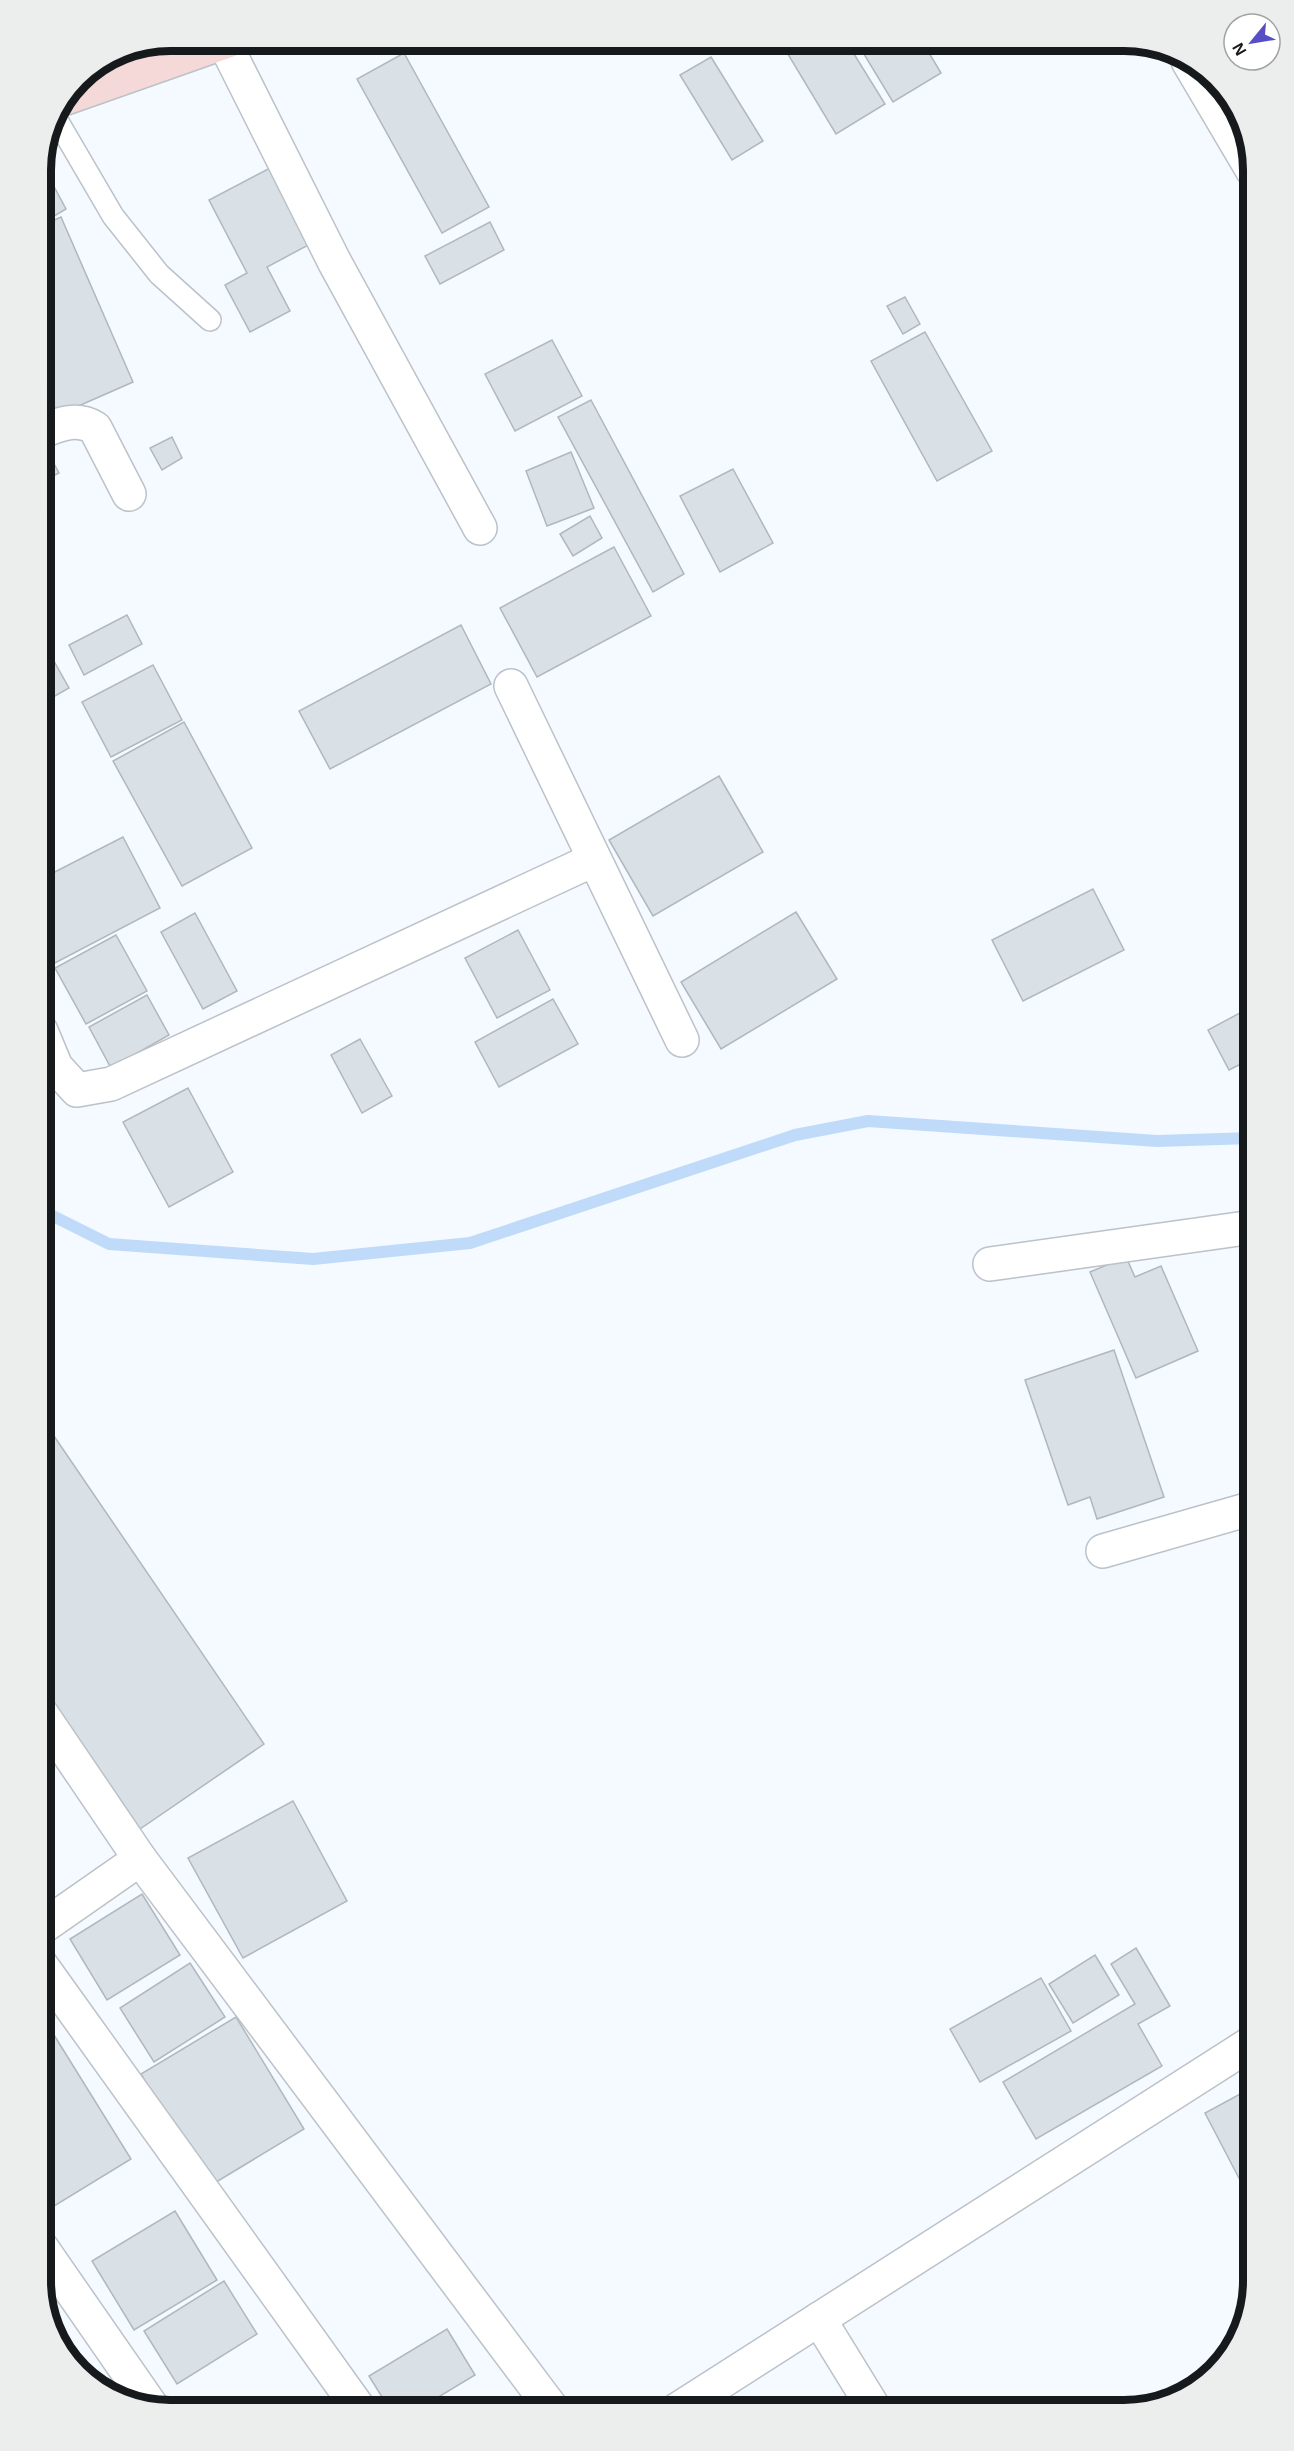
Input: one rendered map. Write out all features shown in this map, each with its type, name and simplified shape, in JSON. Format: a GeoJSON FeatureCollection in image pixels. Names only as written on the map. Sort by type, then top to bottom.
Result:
{"type":"FeatureCollection","features":[{"type":"Feature","properties":{"kind":"main road"},"geometry":{"type":"LineString","coordinates":[[82,91],[172,51]]}},
{"type":"Feature","properties":{"kind":"street"},"geometry":{"type":"LineString","coordinates":[[231,51],[334,261],[480,528]]}},
{"type":"Feature","properties":{"kind":"street"},"geometry":{"type":"LineString","coordinates":[[1197,77],[1241,150]]}},
{"type":"Feature","properties":{"kind":"street"},"geometry":{"type":"LineString","coordinates":[[51,429],[73,422],[86,423],[95,428],[129,494]]}},
{"type":"Feature","properties":{"kind":"street"},"geometry":{"type":"LineString","coordinates":[[511,686],[593,860],[682,1040]]}},
{"type":"Feature","properties":{"kind":"street"},"geometry":{"type":"LineString","coordinates":[[51,1055],[56,1067],[77,1090],[111,1084],[593,860]]}},
{"type":"Feature","properties":{"kind":"street"},"geometry":{"type":"LineString","coordinates":[[990,1264],[1243,1229]]}},
{"type":"Feature","properties":{"kind":"street"},"geometry":{"type":"LineString","coordinates":[[1103,1551],[1243,1511]]}},
{"type":"Feature","properties":{"kind":"street"},"geometry":{"type":"LineString","coordinates":[[51,1729],[140,1859],[546,2400]]}},
{"type":"Feature","properties":{"kind":"street"},"geometry":{"type":"LineString","coordinates":[[51,1920],[140,1859]]}},
{"type":"Feature","properties":{"kind":"street"},"geometry":{"type":"LineString","coordinates":[[51,1980],[353,2400]]}},
{"type":"Feature","properties":{"kind":"street"},"geometry":{"type":"LineString","coordinates":[[693,2400],[1243,2049]]}},
{"type":"Feature","properties":{"kind":"street"},"geometry":{"type":"LineString","coordinates":[[51,2263],[145,2398]]}},
{"type":"Feature","properties":{"kind":"street"},"geometry":{"type":"LineString","coordinates":[[819,2319],[869,2400]]}},
{"type":"Feature","properties":{"kind":"lane"},"geometry":{"type":"LineString","coordinates":[[60,125],[113,216],[159,274],[210,320]]}},
{"type":"Feature","properties":{"kind":"building"},"geometry":{"type":"Polygon","coordinates":[[[786,51],[852,51],[885,104],[836,134],[786,51]]]}},
{"type":"Feature","properties":{"kind":"building"},"geometry":{"type":"Polygon","coordinates":[[[862,51],[928,51],[941,73],[893,102],[862,51]]]}},
{"type":"Feature","properties":{"kind":"building"},"geometry":{"type":"Polygon","coordinates":[[[404,53],[489,207],[442,233],[357,79],[404,53]]]}},
{"type":"Feature","properties":{"kind":"building"},"geometry":{"type":"Polygon","coordinates":[[[711,57],[763,141],[732,160],[680,75],[711,57]]]}},
{"type":"Feature","properties":{"kind":"building"},"geometry":{"type":"Polygon","coordinates":[[[274,166],[314,242],[267,267],[290,311],[250,332],[225,285],[247,273],[209,200],[274,166]]]}},
{"type":"Feature","properties":{"kind":"building"},"geometry":{"type":"Polygon","coordinates":[[[51,181],[66,209],[51,218],[51,181]]]}},
{"type":"Feature","properties":{"kind":"building"},"geometry":{"type":"Polygon","coordinates":[[[61,217],[133,382],[58,415],[51,399],[51,222],[61,217]]]}},
{"type":"Feature","properties":{"kind":"building"},"geometry":{"type":"Polygon","coordinates":[[[490,222],[504,250],[440,284],[425,256],[490,222]]]}},
{"type":"Feature","properties":{"kind":"building"},"geometry":{"type":"Polygon","coordinates":[[[905,297],[920,324],[903,334],[887,306],[905,297]]]}},
{"type":"Feature","properties":{"kind":"building"},"geometry":{"type":"Polygon","coordinates":[[[925,332],[992,451],[937,481],[871,361],[925,332]]]}},
{"type":"Feature","properties":{"kind":"building"},"geometry":{"type":"Polygon","coordinates":[[[552,340],[582,396],[515,431],[485,374],[552,340]]]}},
{"type":"Feature","properties":{"kind":"building"},"geometry":{"type":"Polygon","coordinates":[[[591,400],[684,574],[653,592],[558,417],[591,400]]]}},
{"type":"Feature","properties":{"kind":"building"},"geometry":{"type":"Polygon","coordinates":[[[172,437],[182,458],[162,470],[150,448],[172,437]]]}},
{"type":"Feature","properties":{"kind":"building"},"geometry":{"type":"Polygon","coordinates":[[[571,452],[594,508],[547,526],[526,471],[571,452]]]}},
{"type":"Feature","properties":{"kind":"building"},"geometry":{"type":"Polygon","coordinates":[[[51,458],[59,473],[51,477],[51,458]]]}},
{"type":"Feature","properties":{"kind":"building"},"geometry":{"type":"Polygon","coordinates":[[[733,469],[773,543],[720,572],[680,496],[733,469]]]}},
{"type":"Feature","properties":{"kind":"building"},"geometry":{"type":"Polygon","coordinates":[[[590,516],[602,538],[573,556],[560,534],[590,516]]]}},
{"type":"Feature","properties":{"kind":"building"},"geometry":{"type":"Polygon","coordinates":[[[614,547],[651,616],[537,677],[500,608],[614,547]]]}},
{"type":"Feature","properties":{"kind":"building"},"geometry":{"type":"Polygon","coordinates":[[[127,615],[142,644],[84,675],[69,645],[127,615]]]}},
{"type":"Feature","properties":{"kind":"building"},"geometry":{"type":"Polygon","coordinates":[[[461,625],[491,684],[330,769],[299,711],[461,625]]]}},
{"type":"Feature","properties":{"kind":"building"},"geometry":{"type":"Polygon","coordinates":[[[51,656],[69,688],[51,698],[51,656]]]}},
{"type":"Feature","properties":{"kind":"building"},"geometry":{"type":"Polygon","coordinates":[[[153,665],[182,720],[111,757],[82,702],[153,665]]]}},
{"type":"Feature","properties":{"kind":"building"},"geometry":{"type":"Polygon","coordinates":[[[184,722],[252,848],[182,886],[113,761],[184,722]]]}},
{"type":"Feature","properties":{"kind":"building"},"geometry":{"type":"Polygon","coordinates":[[[719,776],[763,852],[653,916],[609,840],[719,776]]]}},
{"type":"Feature","properties":{"kind":"building"},"geometry":{"type":"Polygon","coordinates":[[[123,837],[160,908],[53,964],[51,960],[51,874],[123,837]]]}},
{"type":"Feature","properties":{"kind":"building"},"geometry":{"type":"Polygon","coordinates":[[[1093,889],[1124,950],[1023,1001],[992,940],[1093,889]]]}},
{"type":"Feature","properties":{"kind":"building"},"geometry":{"type":"Polygon","coordinates":[[[796,912],[837,979],[721,1049],[681,982],[796,912]]]}},
{"type":"Feature","properties":{"kind":"building"},"geometry":{"type":"Polygon","coordinates":[[[195,913],[237,991],[203,1009],[161,932],[195,913]]]}},
{"type":"Feature","properties":{"kind":"building"},"geometry":{"type":"Polygon","coordinates":[[[518,930],[550,990],[497,1018],[465,958],[518,930]]]}},
{"type":"Feature","properties":{"kind":"building"},"geometry":{"type":"Polygon","coordinates":[[[116,935],[147,991],[86,1024],[55,968],[116,935]]]}},
{"type":"Feature","properties":{"kind":"building"},"geometry":{"type":"Polygon","coordinates":[[[147,995],[169,1035],[111,1068],[89,1027],[147,995]]]}},
{"type":"Feature","properties":{"kind":"building"},"geometry":{"type":"Polygon","coordinates":[[[553,999],[578,1044],[499,1087],[475,1042],[553,999]]]}},
{"type":"Feature","properties":{"kind":"building"},"geometry":{"type":"Polygon","coordinates":[[[1243,1011],[1243,1063],[1229,1070],[1208,1030],[1243,1011]]]}},
{"type":"Feature","properties":{"kind":"building"},"geometry":{"type":"Polygon","coordinates":[[[360,1039],[392,1096],[362,1113],[331,1055],[360,1039]]]}},
{"type":"Feature","properties":{"kind":"building"},"geometry":{"type":"Polygon","coordinates":[[[188,1088],[233,1172],[169,1207],[123,1122],[188,1088]]]}},
{"type":"Feature","properties":{"kind":"building"},"geometry":{"type":"Polygon","coordinates":[[[1126,1257],[1135,1277],[1161,1266],[1198,1351],[1136,1378],[1090,1272],[1126,1257]]]}},
{"type":"Feature","properties":{"kind":"building"},"geometry":{"type":"Polygon","coordinates":[[[1114,1350],[1164,1497],[1097,1519],[1090,1497],[1068,1505],[1025,1380],[1114,1350]]]}},
{"type":"Feature","properties":{"kind":"building"},"geometry":{"type":"Polygon","coordinates":[[[51,1432],[264,1744],[140,1829],[51,1699],[51,1432]]]}},
{"type":"Feature","properties":{"kind":"building"},"geometry":{"type":"Polygon","coordinates":[[[293,1801],[347,1901],[243,1958],[188,1858],[293,1801]]]}},
{"type":"Feature","properties":{"kind":"building"},"geometry":{"type":"Polygon","coordinates":[[[142,1894],[180,1955],[107,2000],[70,1939],[142,1894]]]}},
{"type":"Feature","properties":{"kind":"building"},"geometry":{"type":"Polygon","coordinates":[[[1136,1948],[1170,2006],[1138,2024],[1162,2066],[1036,2139],[1003,2082],[1135,2004],[1111,1964],[1136,1948]]]}},
{"type":"Feature","properties":{"kind":"building"},"geometry":{"type":"Polygon","coordinates":[[[1095,1955],[1119,1995],[1073,2023],[1049,1984],[1095,1955]]]}},
{"type":"Feature","properties":{"kind":"building"},"geometry":{"type":"Polygon","coordinates":[[[190,1963],[225,2017],[154,2062],[120,2008],[190,1963]]]}},
{"type":"Feature","properties":{"kind":"building"},"geometry":{"type":"Polygon","coordinates":[[[1041,1978],[1071,2031],[980,2082],[950,2029],[1041,1978]]]}},
{"type":"Feature","properties":{"kind":"building"},"geometry":{"type":"Polygon","coordinates":[[[236,2017],[304,2129],[208,2187],[141,2074],[236,2017]]]}},
{"type":"Feature","properties":{"kind":"building"},"geometry":{"type":"Polygon","coordinates":[[[54,2035],[131,2159],[51,2208],[51,2037],[54,2035]]]}},
{"type":"Feature","properties":{"kind":"building"},"geometry":{"type":"Polygon","coordinates":[[[1243,2092],[1243,2186],[1205,2113],[1243,2092]]]}},
{"type":"Feature","properties":{"kind":"building"},"geometry":{"type":"Polygon","coordinates":[[[175,2211],[217,2280],[134,2330],[92,2261],[175,2211]]]}},
{"type":"Feature","properties":{"kind":"building"},"geometry":{"type":"Polygon","coordinates":[[[224,2281],[257,2334],[177,2384],[144,2331],[224,2281]]]}},
{"type":"Feature","properties":{"kind":"building"},"geometry":{"type":"Polygon","coordinates":[[[447,2329],[475,2375],[434,2400],[384,2400],[369,2376],[447,2329]]]}},
{"type":"Feature","properties":{"kind":"waterway"},"geometry":{"type":"LineString","coordinates":[[51,1215],[109,1244],[313,1259],[470,1243],[795,1135],[868,1121],[1157,1141],[1243,1138]]}}]}
